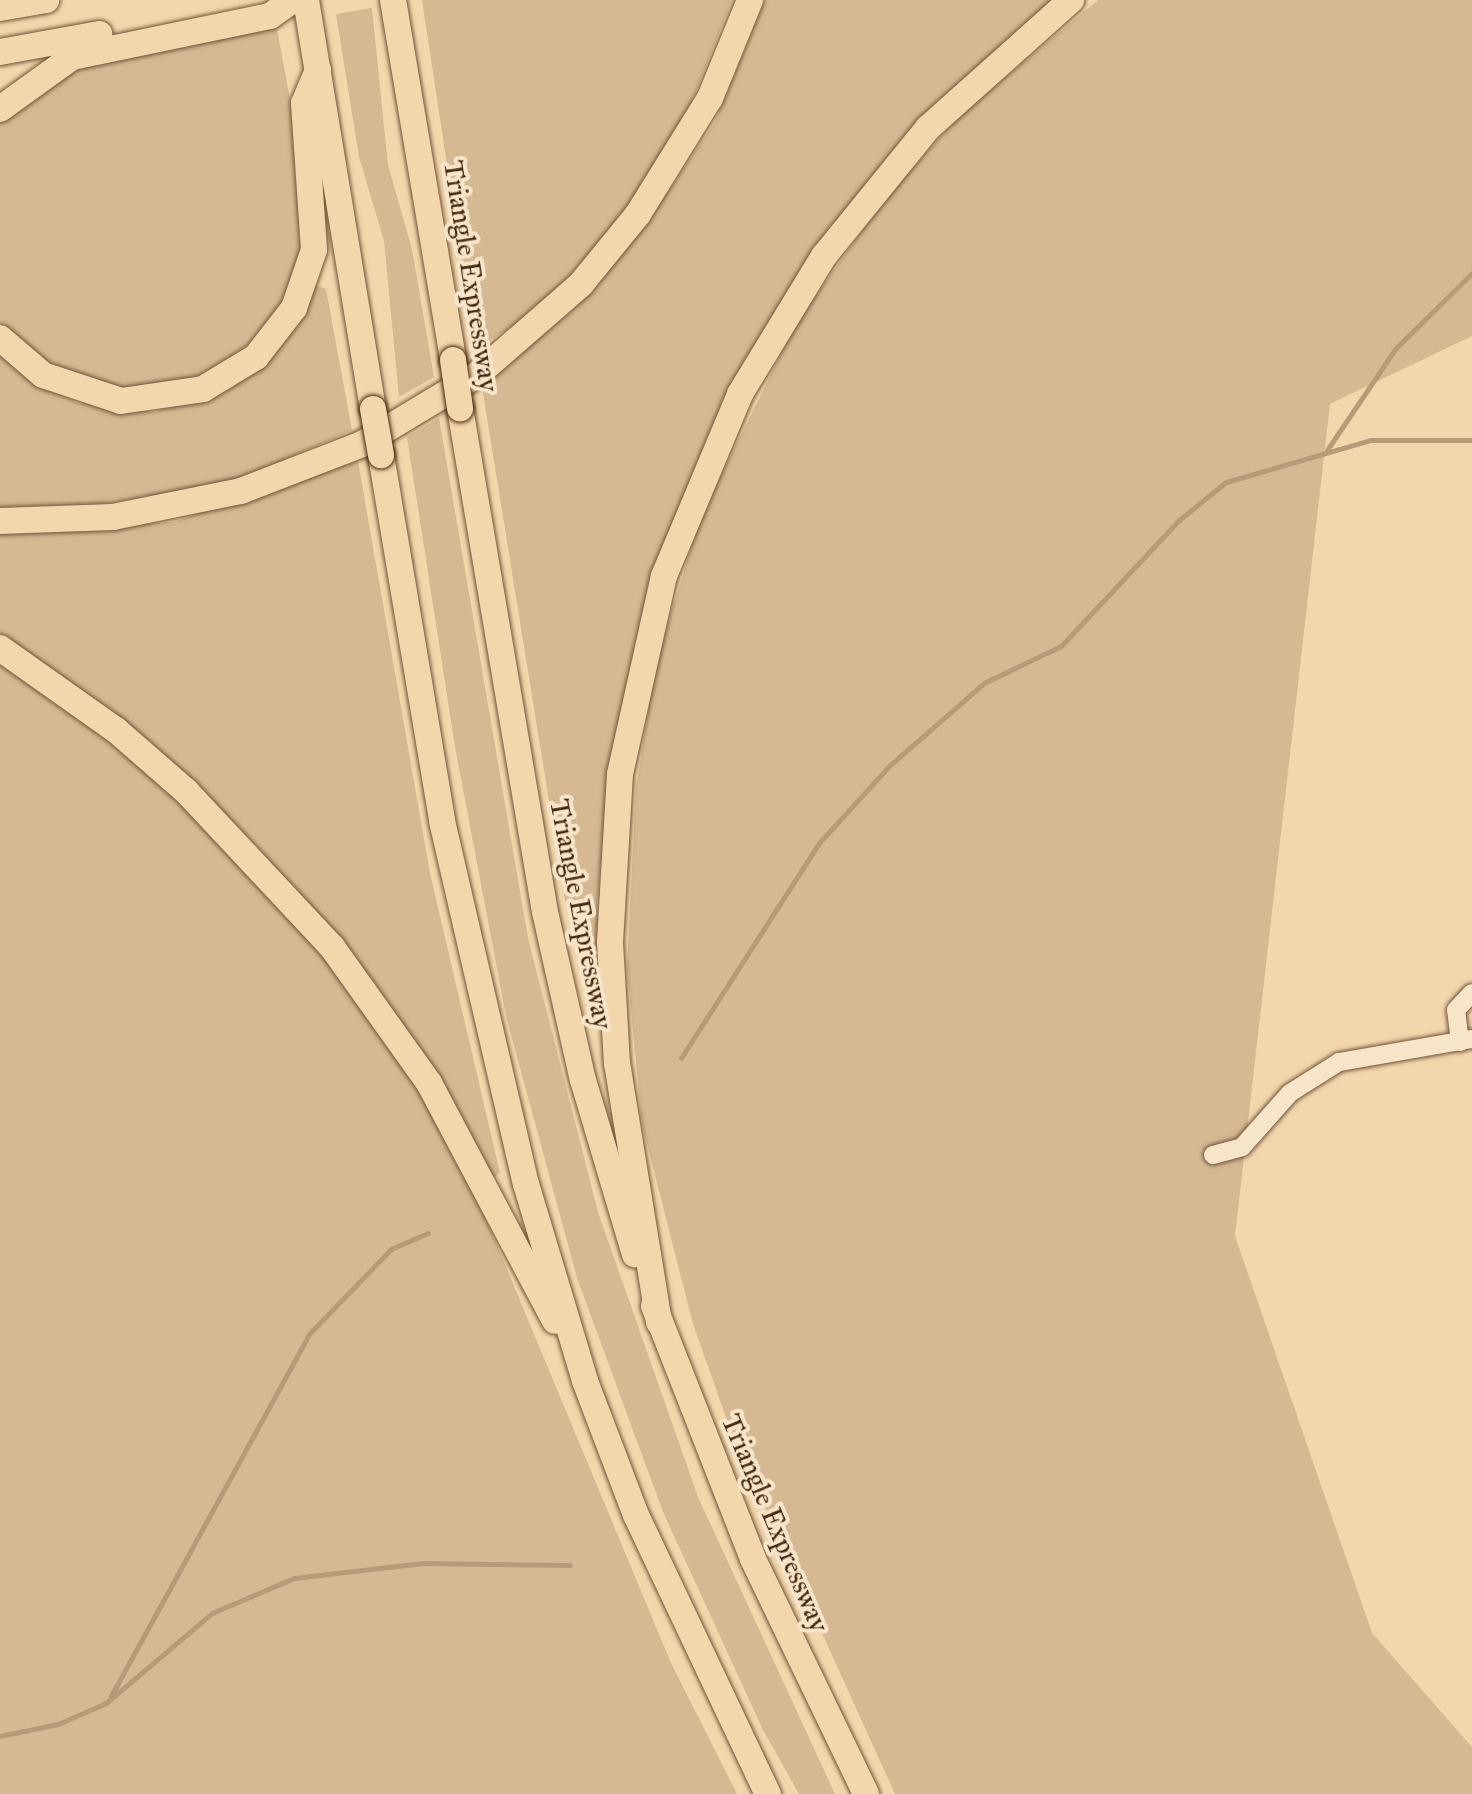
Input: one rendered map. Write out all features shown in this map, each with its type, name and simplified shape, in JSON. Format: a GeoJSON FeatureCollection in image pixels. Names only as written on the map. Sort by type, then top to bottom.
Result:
{"type":"FeatureCollection","features":[{"type":"Feature","properties":{"kind":"highway"},"geometry":{"type":"LineString","coordinates":[[0,8],[46,0]]}},
{"type":"Feature","properties":{"kind":"highway"},"geometry":{"type":"LineString","coordinates":[[0,52],[291,0]]}},
{"type":"Feature","properties":{"kind":"highway"},"geometry":{"type":"LineString","coordinates":[[0,109],[72,57],[270,16],[291,0]]}},
{"type":"Feature","properties":{"kind":"highway"},"geometry":{"type":"LineString","coordinates":[[0,521],[113,517],[241,491],[362,444],[478,374],[581,284],[638,214],[710,98],[750,0]]}},
{"type":"Feature","properties":{"kind":"highway"},"geometry":{"type":"LineString","coordinates":[[659,1322],[617,1064],[610,913],[624,748],[664,576],[734,406],[824,256],[928,128],[1071,0]]}},
{"type":"Feature","properties":{"kind":"highway","name":"Triangle Expressway"},"geometry":{"type":"LineString","coordinates":[[394,3],[460,408],[563,996],[609,1177],[659,1322],[753,1559],[866,1794]]}},
{"type":"Feature","properties":{"kind":"highway"},"geometry":{"type":"LineString","coordinates":[[308,11],[442,821],[483,1014],[585,1381]]}},
{"type":"Feature","properties":{"kind":"highway"},"geometry":{"type":"LineString","coordinates":[[0,338],[43,375],[121,401],[203,389],[256,357],[294,308],[314,250],[304,103],[318,70]]}},
{"type":"Feature","properties":{"kind":"highway"},"geometry":{"type":"LineString","coordinates":[[0,648],[169,776],[332,947],[458,1132],[585,1381],[671,1596],[768,1794]]}},
{"type":"Feature","properties":{"kind":"lane"},"geometry":{"type":"LineString","coordinates":[[1213,1155],[1242,1147],[1290,1093],[1339,1062],[1466,1041],[1456,1010],[1472,993]]}},
{"type":"Feature","properties":{"kind":"shaded area"},"geometry":{"type":"Polygon","coordinates":[[[422,0],[732,0],[681,128],[610,232],[534,313],[475,349],[422,0]]]}},
{"type":"Feature","properties":{"kind":"shaded area"},"geometry":{"type":"Polygon","coordinates":[[[765,0],[1058,0],[962,82],[717,420],[694,468],[639,627],[611,762],[597,901],[604,1021],[593,1024],[565,900],[482,387],[574,309],[643,229],[715,122],[765,0]]]}},
{"type":"Feature","properties":{"kind":"shaded area"},"geometry":{"type":"Polygon","coordinates":[[[1098,0],[1472,0],[1472,336],[1330,404],[1235,1236],[1372,1633],[1472,1747],[1472,1794],[895,1794],[733,1437],[693,1324],[642,1124],[627,968],[636,788],[656,663],[701,516],[796,324],[887,196],[961,115],[1098,0]]]}},
{"type":"Feature","properties":{"kind":"shaded area"},"geometry":{"type":"Polygon","coordinates":[[[372,8],[388,165],[412,249],[434,377],[399,397],[384,241],[359,157],[336,14],[372,8]]]}},
{"type":"Feature","properties":{"kind":"shaded area"},"geometry":{"type":"Polygon","coordinates":[[[276,23],[304,176],[303,256],[290,295],[242,356],[200,381],[155,392],[79,383],[16,342],[0,322],[0,124],[12,108],[71,70],[276,23]]]}},
{"type":"Feature","properties":{"kind":"shaded area"},"geometry":{"type":"Polygon","coordinates":[[[315,285],[326,289],[352,430],[235,481],[68,510],[0,509],[0,352],[37,384],[76,402],[155,412],[237,384],[272,356],[315,285]]]}},
{"type":"Feature","properties":{"kind":"shaded area"},"geometry":{"type":"Polygon","coordinates":[[[439,418],[528,938],[598,1212],[698,1497],[835,1794],[799,1794],[763,1730],[663,1512],[577,1278],[506,1016],[455,747],[407,437],[439,418]]]}},
{"type":"Feature","properties":{"kind":"shaded area"},"geometry":{"type":"Polygon","coordinates":[[[358,461],[430,873],[500,1173],[492,1178],[319,916],[250,839],[153,749],[0,638],[0,534],[173,522],[358,461]]]}},
{"type":"Feature","properties":{"kind":"shaded area"},"geometry":{"type":"Polygon","coordinates":[[[0,660],[110,739],[189,808],[302,927],[407,1070],[481,1207],[671,1663],[737,1794],[0,1794],[0,660]]]}},
{"type":"Feature","properties":{"kind":"waterway"},"geometry":{"type":"LineString","coordinates":[[1327,450],[1395,349],[1472,273]]}},
{"type":"Feature","properties":{"kind":"waterway"},"geometry":{"type":"LineString","coordinates":[[681,1058],[819,843],[889,766],[984,683],[1061,646],[1179,520],[1226,482],[1371,440],[1472,440]]}},
{"type":"Feature","properties":{"kind":"waterway"},"geometry":{"type":"LineString","coordinates":[[111,1696],[309,1334],[391,1249],[428,1233]]}},
{"type":"Feature","properties":{"kind":"waterway"},"geometry":{"type":"LineString","coordinates":[[0,1736],[58,1724],[106,1703],[212,1613],[294,1578],[423,1563],[570,1565]]}}]}
